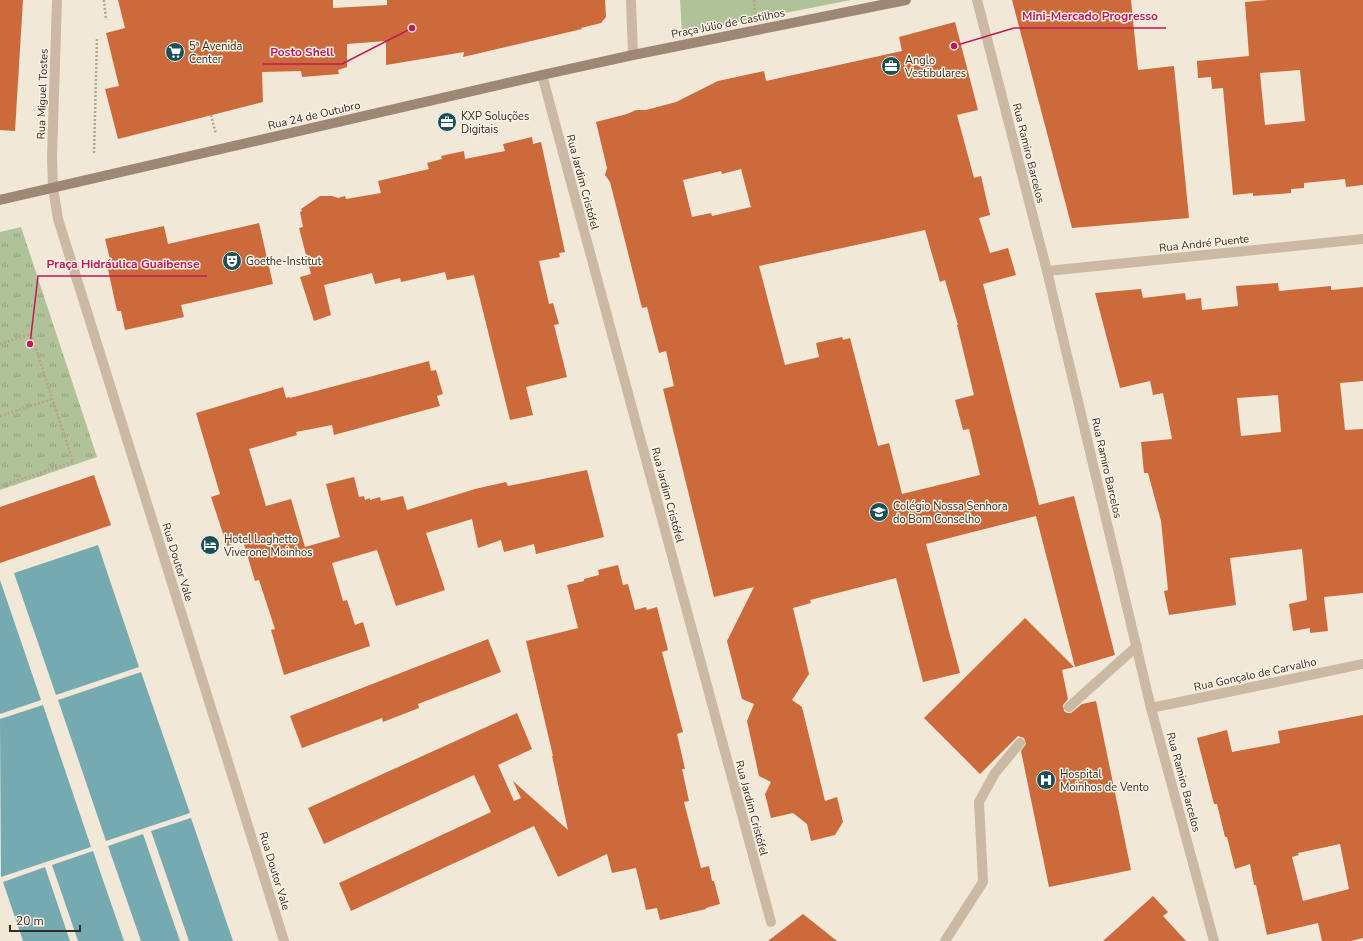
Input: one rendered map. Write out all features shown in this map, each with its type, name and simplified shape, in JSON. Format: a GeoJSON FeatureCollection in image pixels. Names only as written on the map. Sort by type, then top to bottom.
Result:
{"type":"FeatureCollection","features":[{"type":"Feature","properties":{"kind":"main road","name":"Praça Júlio de Castilhos"},"geometry":{"type":"LineString","coordinates":[[633,55],[906,0]]}},
{"type":"Feature","properties":{"kind":"main road","name":"Rua 24 de Outubro"},"geometry":{"type":"LineString","coordinates":[[0,200],[633,55]]}},
{"type":"Feature","properties":{"kind":"street","name":"Rua Miguel Tostes"},"geometry":{"type":"LineString","coordinates":[[53,188],[52,157],[57,0]]}},
{"type":"Feature","properties":{"kind":"street"},"geometry":{"type":"LineString","coordinates":[[631,0],[633,55]]}},
{"type":"Feature","properties":{"kind":"street","name":"Rua Ramiro Barcelos"},"geometry":{"type":"LineString","coordinates":[[977,0],[1047,271],[1151,708],[1214,941]]}},
{"type":"Feature","properties":{"kind":"street","name":"Rua Jardim Cristófel"},"geometry":{"type":"LineString","coordinates":[[542,75],[771,922]]}},
{"type":"Feature","properties":{"kind":"street","name":"Rua Doutor Vale"},"geometry":{"type":"LineString","coordinates":[[53,188],[60,227],[284,941]]}},
{"type":"Feature","properties":{"kind":"street","name":"Rua André Puente"},"geometry":{"type":"LineString","coordinates":[[1047,271],[1363,239]]}},
{"type":"Feature","properties":{"kind":"street"},"geometry":{"type":"LineString","coordinates":[[1069,707],[1137,646]]}},
{"type":"Feature","properties":{"kind":"street","name":"Rua Gonçalo de Carvalho"},"geometry":{"type":"LineString","coordinates":[[1151,708],[1363,664]]}},
{"type":"Feature","properties":{"kind":"street"},"geometry":{"type":"LineString","coordinates":[[945,941],[982,882],[979,802],[995,773],[1020,743]]}},
{"type":"Feature","properties":{"kind":"path"},"geometry":{"type":"LineString","coordinates":[[104,0],[106,20]]}},
{"type":"Feature","properties":{"kind":"path"},"geometry":{"type":"LineString","coordinates":[[94,153],[97,39]]}},
{"type":"Feature","properties":{"kind":"path"},"geometry":{"type":"LineString","coordinates":[[0,344],[31,334],[73,462],[0,486]]}},
{"type":"Feature","properties":{"kind":"path"},"geometry":{"type":"LineString","coordinates":[[0,416],[52,399]]}},
{"type":"Feature","properties":{"kind":"green space"},"geometry":{"type":"Polygon","coordinates":[[[680,0],[851,0],[682,33],[680,0]]]}},
{"type":"Feature","properties":{"kind":"green space"},"geometry":{"type":"Polygon","coordinates":[[[21,227],[97,457],[0,490],[0,232],[21,227]]]}},
{"type":"Feature","properties":{"kind":"water"},"geometry":{"type":"Polygon","coordinates":[[[98,545],[139,667],[56,695],[14,573],[98,545]]]}},
{"type":"Feature","properties":{"kind":"water"},"geometry":{"type":"Polygon","coordinates":[[[0,580],[41,700],[0,714],[0,580]]]}},
{"type":"Feature","properties":{"kind":"water"},"geometry":{"type":"Polygon","coordinates":[[[141,672],[190,813],[106,841],[58,700],[141,672]]]}},
{"type":"Feature","properties":{"kind":"water"},"geometry":{"type":"Polygon","coordinates":[[[43,705],[91,847],[1,877],[0,719],[43,705]]]}},
{"type":"Feature","properties":{"kind":"water"},"geometry":{"type":"Polygon","coordinates":[[[191,818],[233,941],[189,941],[151,831],[191,818]]]}},
{"type":"Feature","properties":{"kind":"water"},"geometry":{"type":"Polygon","coordinates":[[[143,834],[180,941],[141,941],[108,846],[143,834]]]}},
{"type":"Feature","properties":{"kind":"water"},"geometry":{"type":"Polygon","coordinates":[[[93,851],[124,941],[78,941],[52,865],[93,851]]]}},
{"type":"Feature","properties":{"kind":"water"},"geometry":{"type":"Polygon","coordinates":[[[45,867],[70,941],[23,941],[3,882],[45,867]]]}},
{"type":"Feature","properties":{"kind":"building"},"geometry":{"type":"Polygon","coordinates":[[[0,0],[23,0],[15,131],[0,130],[0,0]]]}},
{"type":"Feature","properties":{"kind":"building"},"geometry":{"type":"Polygon","coordinates":[[[118,0],[333,0],[333,8],[387,5],[387,0],[605,0],[606,17],[601,23],[581,28],[582,29],[463,57],[464,52],[386,65],[386,41],[347,44],[347,67],[338,70],[339,74],[302,77],[301,71],[262,72],[263,102],[118,139],[105,89],[119,86],[106,33],[125,28],[118,0]]]}},
{"type":"Feature","properties":{"kind":"building"},"geometry":{"type":"Polygon","coordinates":[[[1012,0],[1131,0],[1138,70],[1174,66],[1189,218],[1072,228],[1012,0]]]}},
{"type":"Feature","properties":{"kind":"building"},"geometry":{"type":"Polygon","coordinates":[[[1268,0],[1363,0],[1363,185],[1346,187],[1345,179],[1304,183],[1304,188],[1291,189],[1291,193],[1253,196],[1253,193],[1233,195],[1223,88],[1212,89],[1211,77],[1198,78],[1197,61],[1249,56],[1245,2],[1268,0]],[[1300,70],[1260,73],[1265,125],[1305,121],[1300,70]]]}},
{"type":"Feature","properties":{"kind":"building"},"geometry":{"type":"Polygon","coordinates":[[[955,22],[978,110],[957,115],[974,178],[981,176],[990,215],[979,218],[990,253],[1008,248],[1016,275],[983,284],[1039,505],[1074,496],[1115,655],[1075,667],[1036,516],[926,544],[960,673],[923,682],[896,578],[810,600],[811,603],[793,608],[809,674],[792,700],[802,707],[825,801],[837,797],[843,822],[835,835],[811,841],[807,824],[793,813],[771,818],[765,794],[771,782],[759,776],[747,721],[754,704],[742,699],[727,641],[754,587],[714,597],[663,389],[674,386],[666,351],[659,353],[647,307],[642,308],[610,182],[605,175],[607,168],[596,122],[627,114],[636,110],[646,110],[676,102],[718,81],[764,71],[766,81],[902,51],[899,37],[955,22]],[[741,169],[722,174],[721,171],[683,180],[692,217],[711,213],[712,216],[751,207],[741,169]],[[925,230],[759,266],[785,365],[819,357],[816,343],[842,337],[843,340],[850,338],[878,446],[889,443],[902,494],[980,475],[969,429],[963,430],[955,400],[974,395],[958,325],[945,280],[940,282],[925,230]]]}},
{"type":"Feature","properties":{"kind":"building"},"geometry":{"type":"Polygon","coordinates":[[[532,137],[533,144],[541,142],[565,252],[559,253],[560,257],[539,261],[549,304],[553,303],[559,324],[554,325],[567,377],[526,387],[533,415],[510,420],[474,275],[447,280],[445,272],[401,282],[400,278],[375,284],[372,273],[324,285],[331,315],[314,321],[300,277],[311,274],[299,228],[303,227],[300,212],[302,211],[301,209],[320,196],[332,196],[338,198],[345,196],[346,199],[381,193],[378,181],[429,169],[427,163],[442,159],[441,156],[464,151],[465,159],[505,151],[503,144],[532,137]]]}},
{"type":"Feature","properties":{"kind":"building"},"geometry":{"type":"Polygon","coordinates":[[[259,223],[273,284],[181,305],[184,317],[125,330],[121,311],[117,311],[106,260],[110,259],[105,239],[164,226],[168,244],[259,223]]]}},
{"type":"Feature","properties":{"kind":"building"},"geometry":{"type":"Polygon","coordinates":[[[1278,283],[1279,291],[1331,286],[1331,290],[1363,287],[1363,381],[1340,383],[1345,430],[1363,429],[1363,593],[1324,597],[1328,631],[1310,633],[1310,628],[1293,631],[1289,604],[1307,600],[1302,549],[1230,558],[1236,605],[1169,615],[1164,591],[1168,590],[1161,521],[1148,473],[1144,473],[1141,442],[1172,439],[1163,393],[1153,395],[1150,381],[1120,388],[1095,293],[1141,289],[1143,298],[1185,293],[1186,300],[1201,298],[1202,310],[1238,306],[1236,286],[1278,283]],[[1278,395],[1237,398],[1241,436],[1281,432],[1278,395]]]}},
{"type":"Feature","properties":{"kind":"building"},"geometry":{"type":"Polygon","coordinates":[[[429,361],[431,371],[436,370],[443,394],[437,396],[440,406],[334,435],[332,425],[296,432],[297,435],[249,449],[266,506],[291,499],[305,547],[340,537],[326,484],[354,477],[359,497],[364,496],[365,500],[370,498],[370,500],[380,497],[381,501],[403,496],[407,510],[475,489],[506,482],[508,486],[587,470],[604,537],[536,554],[534,544],[504,552],[501,540],[478,548],[472,519],[426,533],[445,590],[396,606],[377,550],[332,563],[343,601],[347,600],[355,625],[363,622],[370,646],[284,675],[271,630],[275,629],[259,580],[255,581],[243,541],[227,546],[211,497],[220,494],[196,413],[283,387],[286,398],[290,398],[429,361]]]}},
{"type":"Feature","properties":{"kind":"building"},"geometry":{"type":"Polygon","coordinates":[[[94,475],[111,525],[0,563],[0,507],[94,475]]]}},
{"type":"Feature","properties":{"kind":"building"},"geometry":{"type":"Polygon","coordinates":[[[618,565],[623,585],[628,584],[635,610],[646,607],[647,610],[657,607],[668,650],[662,652],[683,732],[677,734],[685,769],[682,769],[689,801],[684,802],[701,868],[709,866],[712,881],[714,881],[720,904],[706,909],[660,920],[657,908],[646,910],[636,868],[612,873],[607,854],[558,877],[534,826],[351,911],[339,883],[491,812],[474,775],[324,844],[308,808],[517,713],[532,749],[498,765],[514,801],[521,798],[513,781],[568,830],[553,756],[526,641],[578,628],[567,585],[584,581],[584,579],[599,575],[598,570],[618,565]]]}},
{"type":"Feature","properties":{"kind":"building"},"geometry":{"type":"Polygon","coordinates":[[[1025,618],[1074,667],[1062,670],[1068,699],[1063,705],[1064,711],[1071,713],[1082,704],[1096,701],[1131,870],[1049,887],[1021,751],[1026,744],[1024,738],[1018,736],[980,774],[924,718],[1025,618]]]}},
{"type":"Feature","properties":{"kind":"building"},"geometry":{"type":"Polygon","coordinates":[[[488,639],[501,672],[418,704],[419,708],[383,722],[382,718],[302,748],[290,716],[488,639]]]}},
{"type":"Feature","properties":{"kind":"building"},"geometry":{"type":"Polygon","coordinates":[[[1363,715],[1363,938],[1351,941],[1322,941],[1318,923],[1267,935],[1250,864],[1235,869],[1217,804],[1214,804],[1197,738],[1227,730],[1232,752],[1280,743],[1278,731],[1363,715]],[[1340,844],[1298,853],[1299,855],[1292,857],[1303,901],[1349,889],[1340,844]]]}},
{"type":"Feature","properties":{"kind":"building"},"geometry":{"type":"Polygon","coordinates":[[[1153,896],[1168,912],[1163,916],[1186,941],[1103,941],[1153,896]]]}},
{"type":"Feature","properties":{"kind":"building"},"geometry":{"type":"Polygon","coordinates":[[[803,914],[837,941],[768,941],[803,914]]]}},
{"type":"Feature","properties":{"kind":"place","name":"Posto Shell"},"geometry":{"type":"Point","coordinates":[412,28]}},
{"type":"Feature","properties":{"kind":"place","name":"Mini-Mercado Progresso"},"geometry":{"type":"Point","coordinates":[954,46]}},
{"type":"Feature","properties":{"kind":"place","name":"5ª Avenida Center"},"geometry":{"type":"Point","coordinates":[175,52]}},
{"type":"Feature","properties":{"kind":"place","name":"Anglo Vestibulares"},"geometry":{"type":"Point","coordinates":[891,66]}},
{"type":"Feature","properties":{"kind":"place","name":"KXP Soluções Digitais"},"geometry":{"type":"Point","coordinates":[447,122]}},
{"type":"Feature","properties":{"kind":"place","name":"Goethe-Institut"},"geometry":{"type":"Point","coordinates":[232,261]}},
{"type":"Feature","properties":{"kind":"place","name":"Praça Hidráulica Guaibense"},"geometry":{"type":"Point","coordinates":[30,344]}},
{"type":"Feature","properties":{"kind":"place","name":"Colégio Nossa Senhora do Bom Conselho"},"geometry":{"type":"Point","coordinates":[879,512]}},
{"type":"Feature","properties":{"kind":"place","name":"Hotel Laghetto Viverone Moinhos"},"geometry":{"type":"Point","coordinates":[210,545]}},
{"type":"Feature","properties":{"kind":"place","name":"Hospital Moinhos de Vento"},"geometry":{"type":"Point","coordinates":[1046,780]}}]}
